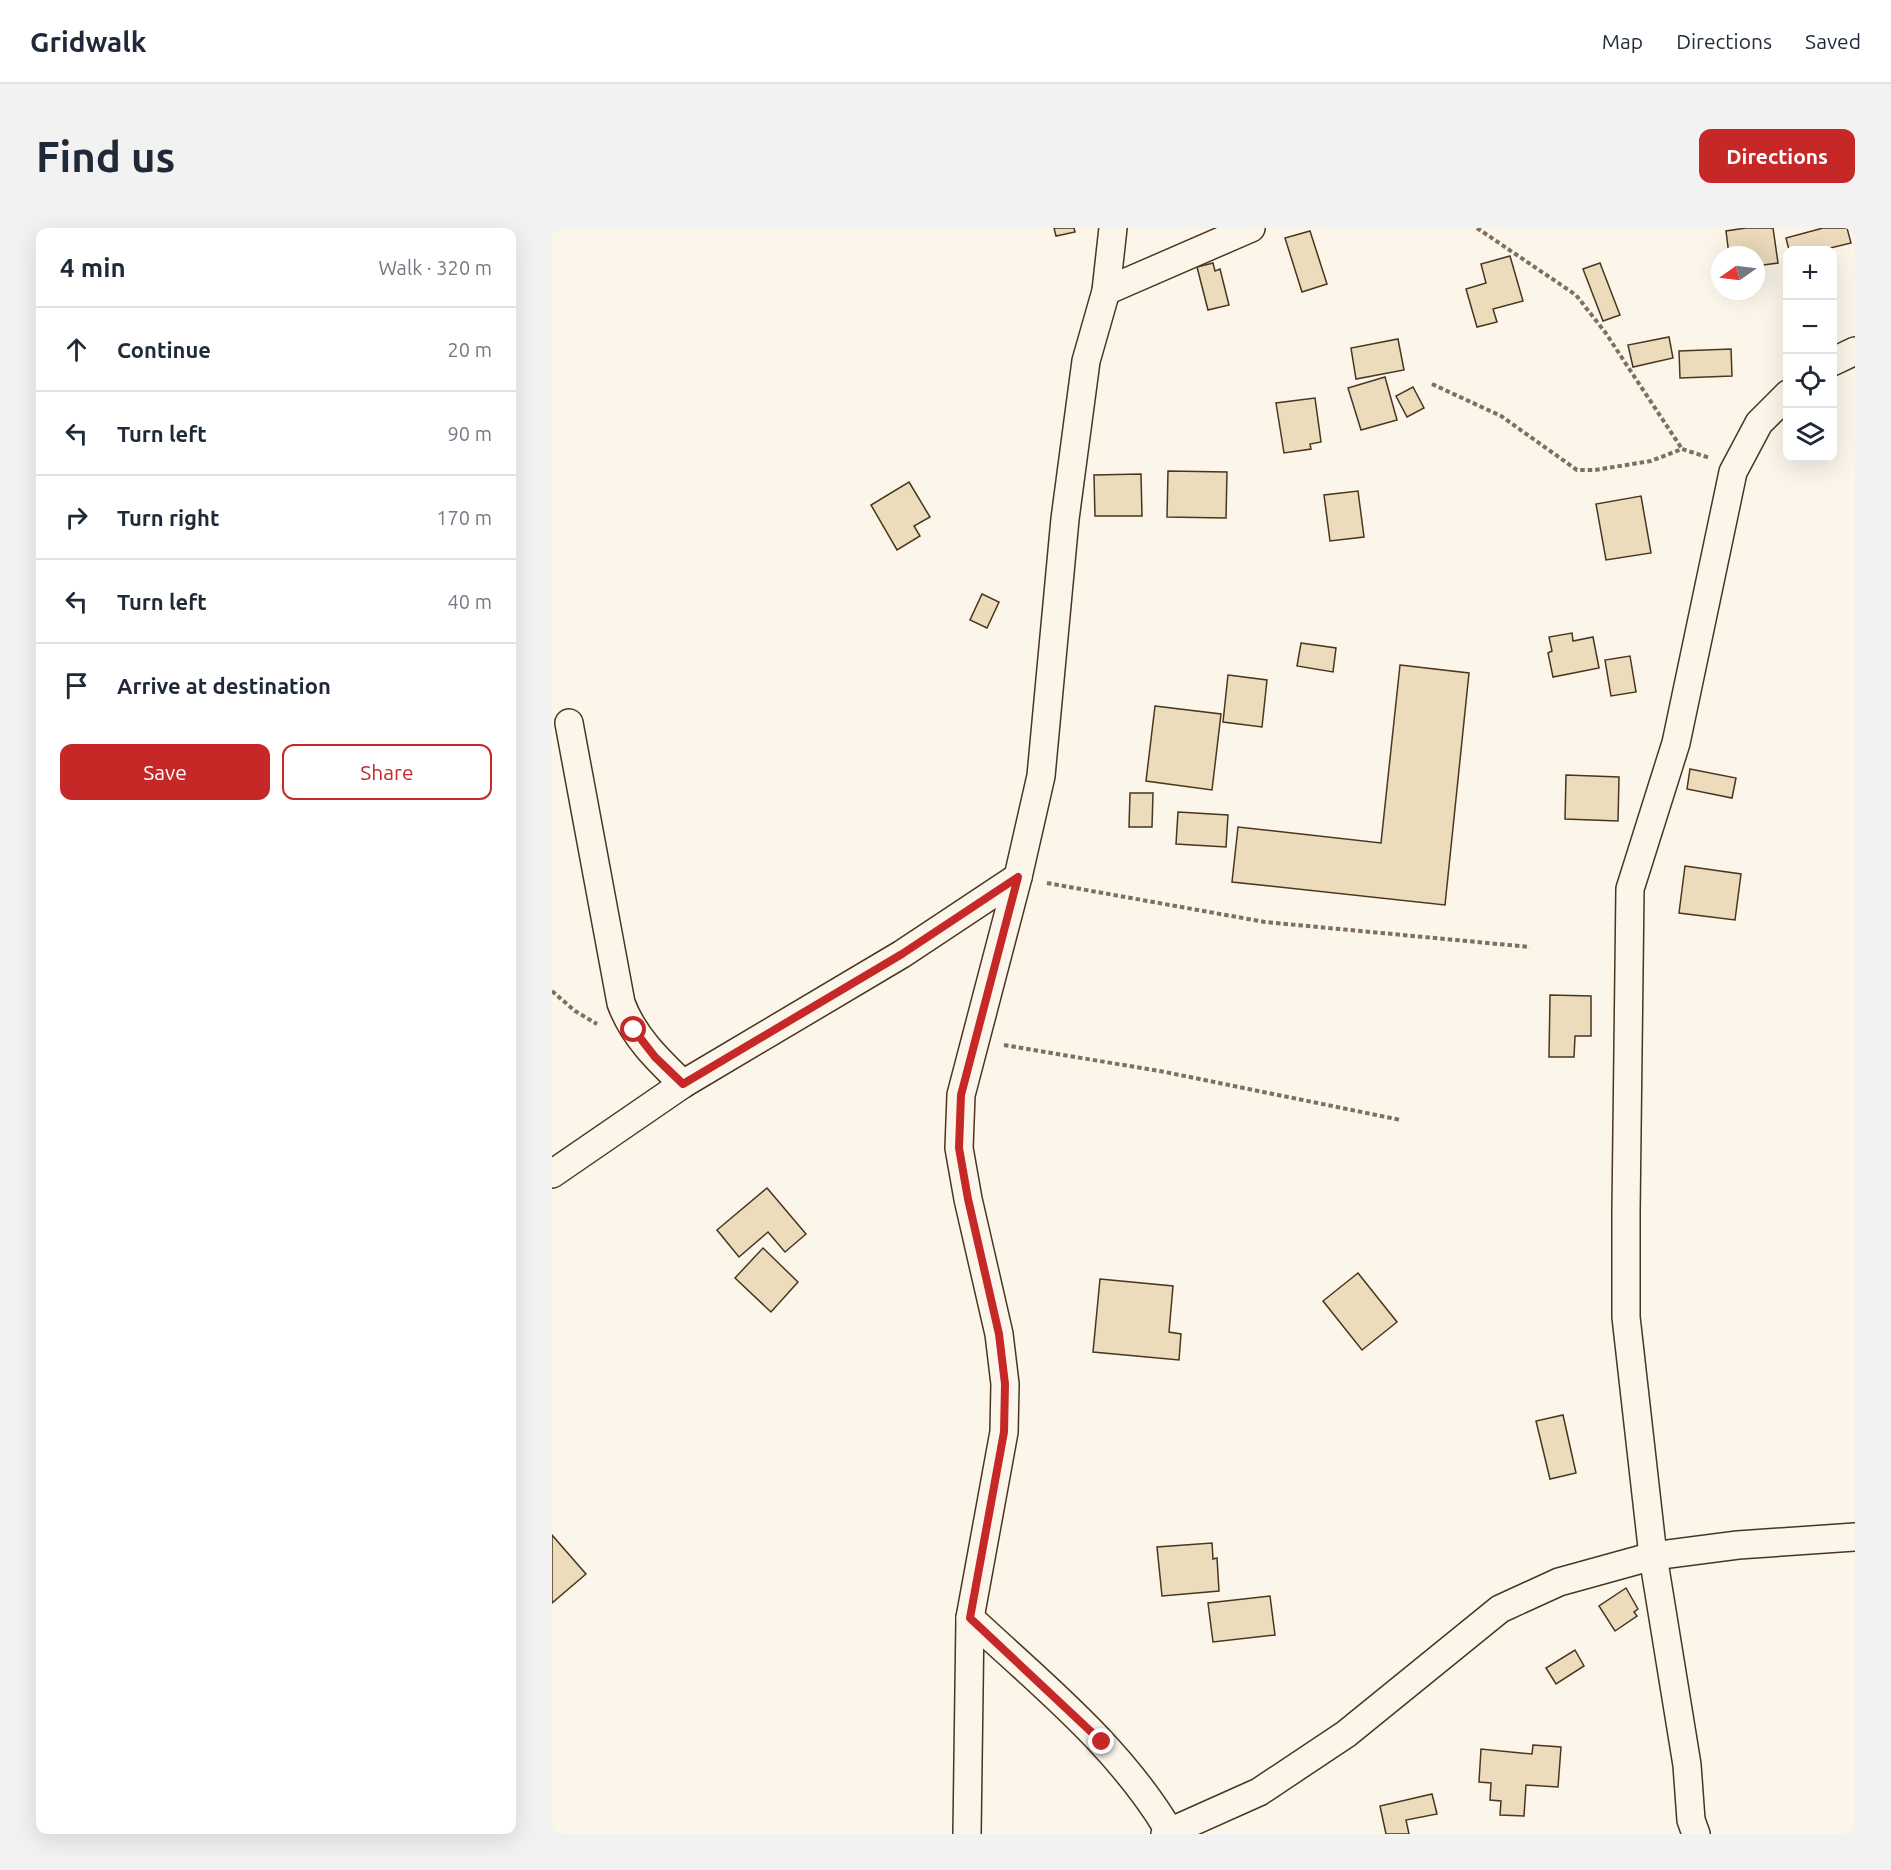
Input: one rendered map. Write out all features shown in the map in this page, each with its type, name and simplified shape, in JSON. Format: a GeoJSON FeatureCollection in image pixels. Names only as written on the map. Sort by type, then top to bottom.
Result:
{"type":"FeatureCollection","features":[{"type":"Feature","properties":{"kind":"street"},"geometry":{"type":"LineString","coordinates":[[967,1834],[970,1618],[1004,1432],[1005,1384],[999,1334],[968,1199],[959,1148],[961,1095],[1018,877],[1041,776],[1065,519],[1086,361],[1106,291],[1113,228]]}},
{"type":"Feature","properties":{"kind":"street"},"geometry":{"type":"LineString","coordinates":[[1106,291],[1251,228]]}},
{"type":"Feature","properties":{"kind":"street"},"geometry":{"type":"LineString","coordinates":[[1837,360],[1855,351]]}},
{"type":"Feature","properties":{"kind":"street"},"geometry":{"type":"LineString","coordinates":[[1696,1834],[1690,1820],[1687,1765],[1653,1556],[1626,1317],[1630,889],[1676,743],[1733,472],[1759,423],[1783,399]]}},
{"type":"Feature","properties":{"kind":"street"},"geometry":{"type":"LineString","coordinates":[[569,723],[621,1003],[634,1030],[655,1057],[683,1084]]}},
{"type":"Feature","properties":{"kind":"street"},"geometry":{"type":"LineString","coordinates":[[552,1174],[683,1084],[902,954],[1018,877]]}},
{"type":"Feature","properties":{"kind":"street"},"geometry":{"type":"LineString","coordinates":[[970,1618],[1102,1742],[1146,1795],[1169,1834],[1259,1792],[1346,1734],[1500,1609],[1559,1582],[1653,1556],[1738,1545],[1855,1537]]}},
{"type":"Feature","properties":{"kind":"path"},"geometry":{"type":"LineString","coordinates":[[1477,228],[1576,295],[1605,332],[1682,450]]}},
{"type":"Feature","properties":{"kind":"path"},"geometry":{"type":"LineString","coordinates":[[1432,384],[1501,416],[1577,470],[1595,470],[1651,461],[1682,450],[1705,455],[1733,472]]}},
{"type":"Feature","properties":{"kind":"path"},"geometry":{"type":"LineString","coordinates":[[1018,877],[1265,922],[1530,947]]}},
{"type":"Feature","properties":{"kind":"path"},"geometry":{"type":"LineString","coordinates":[[975,1040],[1165,1072],[1401,1120]]}},
{"type":"Feature","properties":{"kind":"building"},"geometry":{"type":"Polygon","coordinates":[[[1054,228],[1074,228],[1075,232],[1056,236],[1054,228]]]}},
{"type":"Feature","properties":{"kind":"building"},"geometry":{"type":"Polygon","coordinates":[[[1773,228],[1778,263],[1765,265],[1765,246],[1728,246],[1726,231],[1773,228]]]}},
{"type":"Feature","properties":{"kind":"building"},"geometry":{"type":"Polygon","coordinates":[[[1823,228],[1847,228],[1851,243],[1837,246],[1788,246],[1786,238],[1823,228]]]}},
{"type":"Feature","properties":{"kind":"building"},"geometry":{"type":"Polygon","coordinates":[[[1310,231],[1327,284],[1302,292],[1285,238],[1310,231]]]}},
{"type":"Feature","properties":{"kind":"building"},"geometry":{"type":"Polygon","coordinates":[[[1510,256],[1523,301],[1493,309],[1497,322],[1477,327],[1466,289],[1486,283],[1481,264],[1510,256]]]}},
{"type":"Feature","properties":{"kind":"building"},"geometry":{"type":"Polygon","coordinates":[[[1213,263],[1215,271],[1220,269],[1229,305],[1208,310],[1197,267],[1213,263]]]}},
{"type":"Feature","properties":{"kind":"building"},"geometry":{"type":"Polygon","coordinates":[[[1600,263],[1620,315],[1603,321],[1583,269],[1600,263]]]}},
{"type":"Feature","properties":{"kind":"building"},"geometry":{"type":"Polygon","coordinates":[[[1669,337],[1673,358],[1633,367],[1628,345],[1669,337]]]}},
{"type":"Feature","properties":{"kind":"building"},"geometry":{"type":"Polygon","coordinates":[[[1398,339],[1404,370],[1356,379],[1351,348],[1398,339]]]}},
{"type":"Feature","properties":{"kind":"building"},"geometry":{"type":"Polygon","coordinates":[[[1731,349],[1732,376],[1680,378],[1679,351],[1731,349]]]}},
{"type":"Feature","properties":{"kind":"building"},"geometry":{"type":"Polygon","coordinates":[[[1385,377],[1397,420],[1361,430],[1348,388],[1385,377]]]}},
{"type":"Feature","properties":{"kind":"building"},"geometry":{"type":"Polygon","coordinates":[[[1413,387],[1424,408],[1407,417],[1396,396],[1413,387]]]}},
{"type":"Feature","properties":{"kind":"building"},"geometry":{"type":"Polygon","coordinates":[[[1315,398],[1321,442],[1310,444],[1311,449],[1284,453],[1276,403],[1315,398]]]}},
{"type":"Feature","properties":{"kind":"building"},"geometry":{"type":"Polygon","coordinates":[[[1168,471],[1227,472],[1226,518],[1167,517],[1168,471]]]}},
{"type":"Feature","properties":{"kind":"building"},"geometry":{"type":"Polygon","coordinates":[[[1141,474],[1142,516],[1095,516],[1094,475],[1141,474]]]}},
{"type":"Feature","properties":{"kind":"building"},"geometry":{"type":"Polygon","coordinates":[[[909,482],[930,517],[914,526],[920,536],[897,550],[871,505],[909,482]]]}},
{"type":"Feature","properties":{"kind":"building"},"geometry":{"type":"Polygon","coordinates":[[[1358,491],[1364,537],[1330,541],[1324,495],[1358,491]]]}},
{"type":"Feature","properties":{"kind":"building"},"geometry":{"type":"Polygon","coordinates":[[[1641,496],[1651,553],[1606,560],[1596,504],[1641,496]]]}},
{"type":"Feature","properties":{"kind":"building"},"geometry":{"type":"Polygon","coordinates":[[[982,594],[999,602],[987,628],[970,620],[982,594]]]}},
{"type":"Feature","properties":{"kind":"building"},"geometry":{"type":"Polygon","coordinates":[[[1572,633],[1573,641],[1593,637],[1599,668],[1553,677],[1548,653],[1552,651],[1549,637],[1572,633]]]}},
{"type":"Feature","properties":{"kind":"building"},"geometry":{"type":"Polygon","coordinates":[[[1301,643],[1336,648],[1333,672],[1297,666],[1301,643]]]}},
{"type":"Feature","properties":{"kind":"building"},"geometry":{"type":"Polygon","coordinates":[[[1630,656],[1636,692],[1611,696],[1605,660],[1630,656]]]}},
{"type":"Feature","properties":{"kind":"building"},"geometry":{"type":"Polygon","coordinates":[[[1400,665],[1469,673],[1445,905],[1232,882],[1238,827],[1381,843],[1400,665]]]}},
{"type":"Feature","properties":{"kind":"building"},"geometry":{"type":"Polygon","coordinates":[[[1228,675],[1267,680],[1262,727],[1223,722],[1228,675]]]}},
{"type":"Feature","properties":{"kind":"building"},"geometry":{"type":"Polygon","coordinates":[[[1155,706],[1221,714],[1212,790],[1146,781],[1155,706]]]}},
{"type":"Feature","properties":{"kind":"building"},"geometry":{"type":"Polygon","coordinates":[[[1690,769],[1736,778],[1732,798],[1687,789],[1690,769]]]}},
{"type":"Feature","properties":{"kind":"building"},"geometry":{"type":"Polygon","coordinates":[[[1566,775],[1619,777],[1618,821],[1565,819],[1566,775]]]}},
{"type":"Feature","properties":{"kind":"building"},"geometry":{"type":"Polygon","coordinates":[[[1130,793],[1153,793],[1152,827],[1129,827],[1130,793]]]}},
{"type":"Feature","properties":{"kind":"building"},"geometry":{"type":"Polygon","coordinates":[[[1178,812],[1228,815],[1226,847],[1176,844],[1178,812]]]}},
{"type":"Feature","properties":{"kind":"building"},"geometry":{"type":"Polygon","coordinates":[[[1685,866],[1741,874],[1735,920],[1679,913],[1685,866]]]}},
{"type":"Feature","properties":{"kind":"building"},"geometry":{"type":"Polygon","coordinates":[[[1550,995],[1591,996],[1591,1036],[1575,1036],[1574,1057],[1549,1057],[1550,995]]]}},
{"type":"Feature","properties":{"kind":"building"},"geometry":{"type":"Polygon","coordinates":[[[767,1188],[806,1234],[785,1252],[768,1232],[739,1257],[717,1230],[767,1188]]]}},
{"type":"Feature","properties":{"kind":"building"},"geometry":{"type":"Polygon","coordinates":[[[763,1248],[798,1282],[771,1312],[735,1278],[763,1248]]]}},
{"type":"Feature","properties":{"kind":"building"},"geometry":{"type":"Polygon","coordinates":[[[1358,1273],[1397,1322],[1362,1350],[1323,1301],[1358,1273]]]}},
{"type":"Feature","properties":{"kind":"building"},"geometry":{"type":"Polygon","coordinates":[[[1100,1279],[1173,1286],[1169,1332],[1181,1334],[1179,1360],[1093,1352],[1100,1279]]]}},
{"type":"Feature","properties":{"kind":"building"},"geometry":{"type":"Polygon","coordinates":[[[1563,1415],[1576,1473],[1550,1479],[1536,1421],[1563,1415]]]}},
{"type":"Feature","properties":{"kind":"building"},"geometry":{"type":"Polygon","coordinates":[[[552,1535],[586,1574],[552,1603],[552,1535]]]}},
{"type":"Feature","properties":{"kind":"building"},"geometry":{"type":"Polygon","coordinates":[[[1212,1543],[1213,1559],[1217,1558],[1219,1591],[1162,1596],[1157,1547],[1212,1543]]]}},
{"type":"Feature","properties":{"kind":"building"},"geometry":{"type":"Polygon","coordinates":[[[1626,1588],[1638,1609],[1634,1612],[1637,1616],[1615,1631],[1599,1606],[1626,1588]]]}},
{"type":"Feature","properties":{"kind":"building"},"geometry":{"type":"Polygon","coordinates":[[[1270,1596],[1275,1635],[1213,1642],[1208,1603],[1270,1596]]]}},
{"type":"Feature","properties":{"kind":"building"},"geometry":{"type":"Polygon","coordinates":[[[1575,1650],[1584,1666],[1556,1684],[1546,1668],[1575,1650]]]}},
{"type":"Feature","properties":{"kind":"building"},"geometry":{"type":"Polygon","coordinates":[[[1533,1745],[1561,1747],[1558,1787],[1526,1785],[1524,1816],[1500,1815],[1501,1801],[1490,1800],[1491,1783],[1479,1782],[1481,1749],[1532,1754],[1533,1745]]]}},
{"type":"Feature","properties":{"kind":"building"},"geometry":{"type":"Polygon","coordinates":[[[1432,1794],[1437,1814],[1406,1820],[1409,1834],[1386,1834],[1380,1806],[1432,1794]]]}},
{"type":"Feature","properties":{"kind":"route"},"geometry":{"type":"LineString","coordinates":[[634,1030],[655,1057],[683,1084],[902,954],[1018,877],[961,1095],[959,1148],[968,1199],[999,1334],[1005,1384],[1004,1432],[970,1618],[1102,1742]]}}]}
